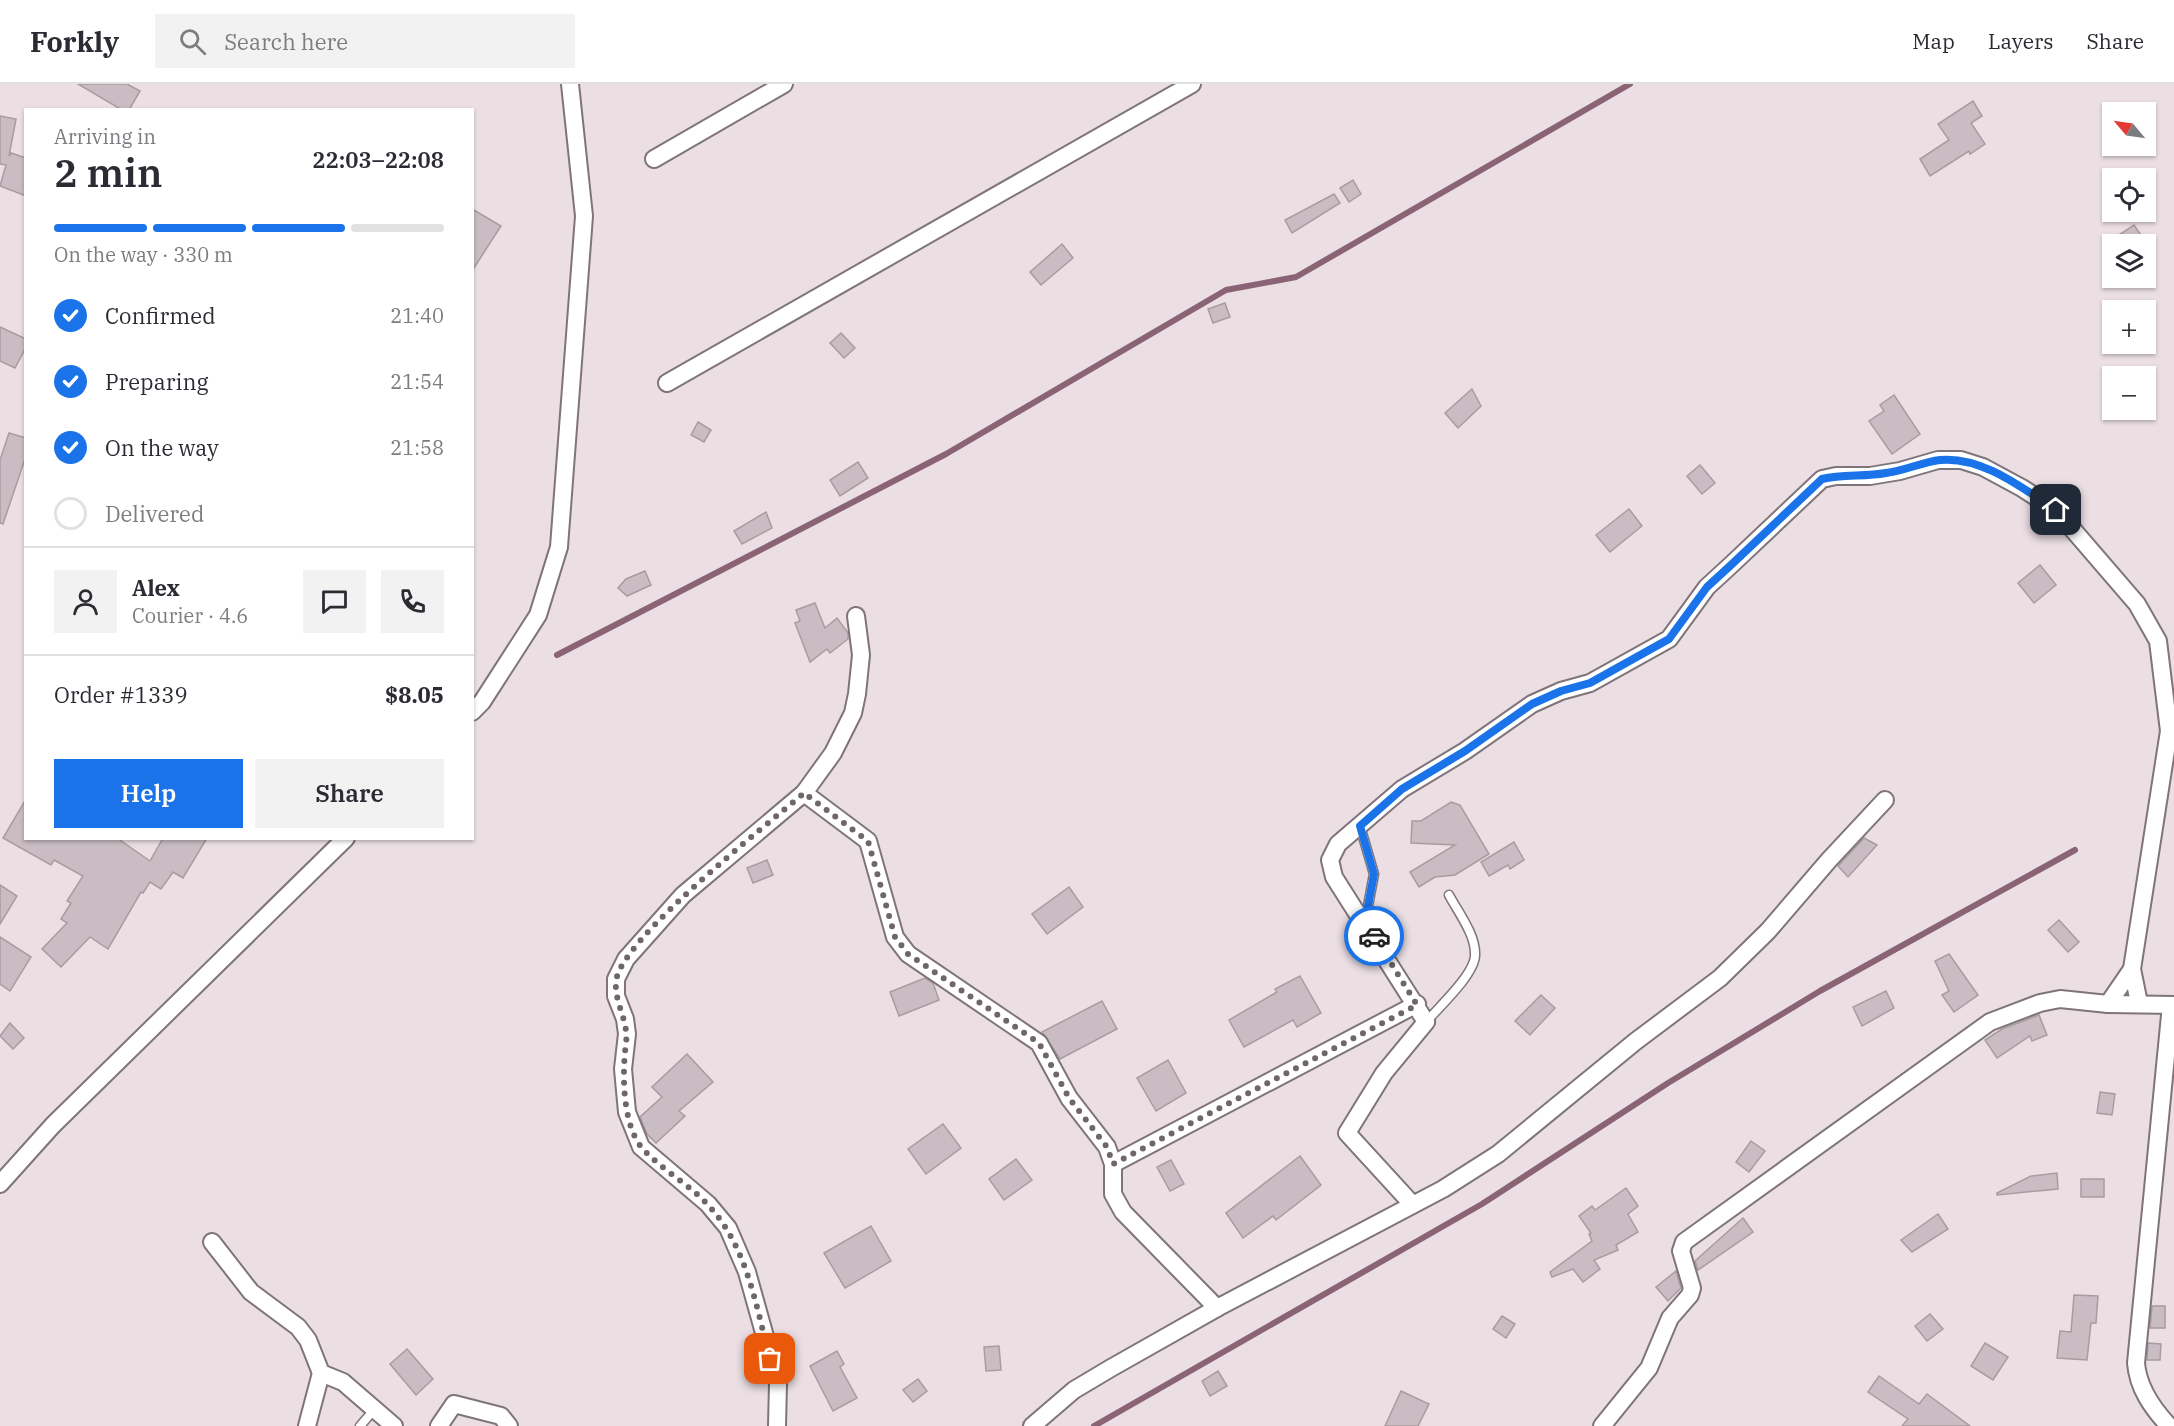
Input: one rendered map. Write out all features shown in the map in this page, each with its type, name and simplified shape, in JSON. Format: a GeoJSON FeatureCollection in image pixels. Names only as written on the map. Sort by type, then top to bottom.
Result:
{"type":"FeatureCollection","features":[{"type":"Feature","properties":{"kind":"street"},"geometry":{"type":"LineString","coordinates":[[474,710],[482,702],[538,615],[559,547],[584,216],[570,84]]}},
{"type":"Feature","properties":{"kind":"street"},"geometry":{"type":"LineString","coordinates":[[654,159],[784,84]]}},
{"type":"Feature","properties":{"kind":"street"},"geometry":{"type":"LineString","coordinates":[[667,382],[1192,84]]}},
{"type":"Feature","properties":{"kind":"street"},"geometry":{"type":"LineString","coordinates":[[1412,1204],[1347,1133],[1384,1072],[1426,1022],[1365,922],[1334,877],[1330,860],[1338,844],[1402,789],[1465,751],[1532,704],[1561,691],[1590,683],[1669,639],[1716,576],[1731,565],[1822,479],[1836,476],[1870,476],[1900,471],[1938,460],[1961,460],[1983,467],[2056,510],[2137,604],[2158,641],[2172,733],[2132,969],[2139,1003]]}},
{"type":"Feature","properties":{"kind":"street"},"geometry":{"type":"LineString","coordinates":[[777,1426],[778,1383],[747,1272],[728,1228],[708,1204],[641,1147],[627,1112],[623,1069],[627,1034],[625,1019],[616,996],[616,979],[626,959],[683,895],[804,793],[833,753],[853,713],[861,655],[856,616]]}},
{"type":"Feature","properties":{"kind":"street"},"geometry":{"type":"LineString","coordinates":[[804,793],[868,841],[895,937],[908,954],[1039,1043],[1069,1098],[1107,1147],[1113,1164],[1113,1194],[1123,1212],[1216,1308]]}},
{"type":"Feature","properties":{"kind":"street"},"geometry":{"type":"LineString","coordinates":[[1032,1426],[1076,1388],[1216,1308],[1466,1176],[1498,1154],[1636,1041],[1720,978],[1768,931],[1885,800]]}},
{"type":"Feature","properties":{"kind":"street"},"geometry":{"type":"LineString","coordinates":[[0,1184],[53,1125],[344,840]]}},
{"type":"Feature","properties":{"kind":"street"},"geometry":{"type":"LineString","coordinates":[[2108,1004],[2132,969]]}},
{"type":"Feature","properties":{"kind":"street"},"geometry":{"type":"LineString","coordinates":[[1602,1426],[1649,1368],[1670,1318],[1690,1295],[1692,1288],[1681,1251],[1684,1242],[1990,1022],[2052,1000],[2172,1005],[2136,1363],[2137,1379],[2144,1394],[2169,1426]]}},
{"type":"Feature","properties":{"kind":"street"},"geometry":{"type":"LineString","coordinates":[[1113,1164],[1417,1005]]}},
{"type":"Feature","properties":{"kind":"street"},"geometry":{"type":"LineString","coordinates":[[212,1242],[251,1292],[298,1327],[308,1341],[321,1372],[308,1426]]}},
{"type":"Feature","properties":{"kind":"street"},"geometry":{"type":"LineString","coordinates":[[321,1372],[343,1382],[373,1411],[394,1426]]}},
{"type":"Feature","properties":{"kind":"street"},"geometry":{"type":"LineString","coordinates":[[439,1426],[454,1404],[501,1416],[509,1426]]}},
{"type":"Feature","properties":{"kind":"lane"},"geometry":{"type":"LineString","coordinates":[[1360,826],[1374,874],[1365,922]]}},
{"type":"Feature","properties":{"kind":"lane"},"geometry":{"type":"LineString","coordinates":[[1426,1022],[1468,973],[1476,955],[1472,937],[1449,895]]}},
{"type":"Feature","properties":{"kind":"lane"},"geometry":{"type":"LineString","coordinates":[[360,1426],[373,1411]]}},
{"type":"Feature","properties":{"kind":"building"},"geometry":{"type":"Polygon","coordinates":[[[78,84],[127,84],[140,91],[130,108],[119,108],[78,84]]]}},
{"type":"Feature","properties":{"kind":"building"},"geometry":{"type":"Polygon","coordinates":[[[1973,101],[1982,116],[1971,123],[1985,144],[1970,154],[1969,151],[1930,176],[1920,159],[1949,140],[1938,124],[1973,101]]]}},
{"type":"Feature","properties":{"kind":"building"},"geometry":{"type":"Polygon","coordinates":[[[0,116],[16,119],[9,156],[11,153],[24,157],[24,195],[0,186],[6,165],[0,164],[0,116]]]}},
{"type":"Feature","properties":{"kind":"building"},"geometry":{"type":"Polygon","coordinates":[[[1353,180],[1361,194],[1349,202],[1340,188],[1353,180]]]}},
{"type":"Feature","properties":{"kind":"building"},"geometry":{"type":"Polygon","coordinates":[[[1334,194],[1340,203],[1292,233],[1285,220],[1334,194]]]}},
{"type":"Feature","properties":{"kind":"building"},"geometry":{"type":"Polygon","coordinates":[[[474,210],[501,226],[474,268],[474,210]]]}},
{"type":"Feature","properties":{"kind":"building"},"geometry":{"type":"Polygon","coordinates":[[[2134,225],[2140,234],[2120,234],[2134,225]]]}},
{"type":"Feature","properties":{"kind":"building"},"geometry":{"type":"Polygon","coordinates":[[[1062,244],[1073,258],[1041,285],[1030,272],[1062,244]]]}},
{"type":"Feature","properties":{"kind":"building"},"geometry":{"type":"Polygon","coordinates":[[[1225,303],[1230,317],[1213,323],[1208,309],[1225,303]]]}},
{"type":"Feature","properties":{"kind":"building"},"geometry":{"type":"Polygon","coordinates":[[[0,327],[24,338],[24,351],[15,368],[0,361],[0,327]]]}},
{"type":"Feature","properties":{"kind":"building"},"geometry":{"type":"Polygon","coordinates":[[[841,333],[855,348],[844,358],[830,343],[841,333]]]}},
{"type":"Feature","properties":{"kind":"building"},"geometry":{"type":"Polygon","coordinates":[[[1472,389],[1481,406],[1458,428],[1445,413],[1472,389]]]}},
{"type":"Feature","properties":{"kind":"building"},"geometry":{"type":"Polygon","coordinates":[[[1894,395],[1920,434],[1892,454],[1869,421],[1884,411],[1880,405],[1894,395]]]}},
{"type":"Feature","properties":{"kind":"building"},"geometry":{"type":"Polygon","coordinates":[[[698,422],[711,430],[704,442],[691,435],[698,422]]]}},
{"type":"Feature","properties":{"kind":"building"},"geometry":{"type":"Polygon","coordinates":[[[9,433],[24,437],[24,462],[3,524],[0,523],[0,460],[9,433]]]}},
{"type":"Feature","properties":{"kind":"building"},"geometry":{"type":"Polygon","coordinates":[[[858,462],[868,478],[840,496],[830,480],[858,462]]]}},
{"type":"Feature","properties":{"kind":"building"},"geometry":{"type":"Polygon","coordinates":[[[1700,465],[1715,483],[1702,494],[1687,476],[1700,465]]]}},
{"type":"Feature","properties":{"kind":"building"},"geometry":{"type":"Polygon","coordinates":[[[1629,509],[1642,526],[1610,552],[1596,535],[1629,509]]]}},
{"type":"Feature","properties":{"kind":"building"},"geometry":{"type":"Polygon","coordinates":[[[766,512],[772,528],[742,544],[734,531],[766,512]]]}},
{"type":"Feature","properties":{"kind":"building"},"geometry":{"type":"Polygon","coordinates":[[[2040,565],[2056,585],[2034,603],[2018,583],[2040,565]]]}},
{"type":"Feature","properties":{"kind":"building"},"geometry":{"type":"Polygon","coordinates":[[[645,571],[651,585],[627,596],[618,588],[626,579],[645,571]]]}},
{"type":"Feature","properties":{"kind":"building"},"geometry":{"type":"Polygon","coordinates":[[[815,603],[825,628],[837,618],[848,633],[848,639],[830,653],[827,649],[810,662],[795,623],[800,621],[796,610],[815,603]]]}},
{"type":"Feature","properties":{"kind":"building"},"geometry":{"type":"Polygon","coordinates":[[[24,802],[24,840],[120,840],[150,861],[162,840],[206,840],[183,878],[173,872],[161,889],[150,882],[143,893],[141,892],[108,949],[90,937],[61,967],[42,949],[67,923],[61,919],[71,903],[67,901],[83,876],[54,860],[51,865],[3,838],[24,802]]]}},
{"type":"Feature","properties":{"kind":"building"},"geometry":{"type":"Polygon","coordinates":[[[1451,802],[1460,805],[1489,854],[1455,875],[1435,877],[1419,887],[1410,872],[1455,845],[1411,843],[1412,821],[1421,821],[1451,802]]]}},
{"type":"Feature","properties":{"kind":"building"},"geometry":{"type":"Polygon","coordinates":[[[1864,838],[1877,845],[1848,877],[1838,866],[1864,838]]]}},
{"type":"Feature","properties":{"kind":"building"},"geometry":{"type":"Polygon","coordinates":[[[1514,842],[1524,860],[1510,869],[1508,865],[1489,876],[1481,862],[1514,842]]]}},
{"type":"Feature","properties":{"kind":"building"},"geometry":{"type":"Polygon","coordinates":[[[767,860],[773,875],[753,883],[747,868],[767,860]]]}},
{"type":"Feature","properties":{"kind":"building"},"geometry":{"type":"Polygon","coordinates":[[[0,885],[17,896],[0,924],[0,885]]]}},
{"type":"Feature","properties":{"kind":"building"},"geometry":{"type":"Polygon","coordinates":[[[1069,887],[1083,907],[1047,934],[1032,914],[1069,887]]]}},
{"type":"Feature","properties":{"kind":"building"},"geometry":{"type":"Polygon","coordinates":[[[2059,920],[2079,942],[2068,952],[2048,930],[2059,920]]]}},
{"type":"Feature","properties":{"kind":"building"},"geometry":{"type":"Polygon","coordinates":[[[0,937],[31,957],[10,991],[0,984],[0,937]]]}},
{"type":"Feature","properties":{"kind":"building"},"geometry":{"type":"Polygon","coordinates":[[[1949,954],[1978,995],[1954,1012],[1942,995],[1949,991],[1935,961],[1949,954]]]}},
{"type":"Feature","properties":{"kind":"building"},"geometry":{"type":"Polygon","coordinates":[[[1300,976],[1321,1013],[1297,1027],[1293,1020],[1244,1047],[1229,1020],[1277,992],[1275,989],[1300,976]]]}},
{"type":"Feature","properties":{"kind":"building"},"geometry":{"type":"Polygon","coordinates":[[[925,978],[933,983],[939,1000],[899,1016],[890,992],[925,978]]]}},
{"type":"Feature","properties":{"kind":"building"},"geometry":{"type":"Polygon","coordinates":[[[1886,991],[1894,1008],[1862,1026],[1853,1007],[1886,991]]]}},
{"type":"Feature","properties":{"kind":"building"},"geometry":{"type":"Polygon","coordinates":[[[1541,995],[1555,1008],[1530,1035],[1515,1021],[1541,995]]]}},
{"type":"Feature","properties":{"kind":"building"},"geometry":{"type":"Polygon","coordinates":[[[1102,1001],[1117,1029],[1060,1059],[1042,1032],[1102,1001]]]}},
{"type":"Feature","properties":{"kind":"building"},"geometry":{"type":"Polygon","coordinates":[[[2039,1015],[2047,1035],[2032,1041],[2030,1036],[1997,1058],[1985,1040],[2002,1029],[2039,1015]]]}},
{"type":"Feature","properties":{"kind":"building"},"geometry":{"type":"Polygon","coordinates":[[[10,1023],[24,1038],[13,1049],[0,1036],[10,1023]]]}},
{"type":"Feature","properties":{"kind":"building"},"geometry":{"type":"Polygon","coordinates":[[[687,1054],[713,1082],[679,1111],[685,1116],[656,1143],[647,1134],[640,1117],[662,1097],[652,1087],[687,1054]]]}},
{"type":"Feature","properties":{"kind":"building"},"geometry":{"type":"Polygon","coordinates":[[[1168,1060],[1186,1093],[1156,1111],[1137,1078],[1168,1060]]]}},
{"type":"Feature","properties":{"kind":"building"},"geometry":{"type":"Polygon","coordinates":[[[2100,1092],[2115,1094],[2112,1115],[2097,1113],[2100,1092]]]}},
{"type":"Feature","properties":{"kind":"building"},"geometry":{"type":"Polygon","coordinates":[[[943,1124],[961,1148],[926,1174],[908,1149],[943,1124]]]}},
{"type":"Feature","properties":{"kind":"building"},"geometry":{"type":"Polygon","coordinates":[[[1751,1141],[1765,1151],[1749,1172],[1736,1162],[1751,1141]]]}},
{"type":"Feature","properties":{"kind":"building"},"geometry":{"type":"Polygon","coordinates":[[[1300,1156],[1321,1185],[1276,1220],[1273,1216],[1243,1238],[1226,1213],[1300,1156]]]}},
{"type":"Feature","properties":{"kind":"building"},"geometry":{"type":"Polygon","coordinates":[[[1016,1159],[1032,1180],[1004,1200],[989,1179],[1016,1159]]]}},
{"type":"Feature","properties":{"kind":"building"},"geometry":{"type":"Polygon","coordinates":[[[1171,1160],[1184,1184],[1170,1191],[1157,1167],[1171,1160]]]}},
{"type":"Feature","properties":{"kind":"building"},"geometry":{"type":"Polygon","coordinates":[[[2057,1173],[2058,1189],[1997,1195],[2031,1176],[2057,1173]]]}},
{"type":"Feature","properties":{"kind":"building"},"geometry":{"type":"Polygon","coordinates":[[[2081,1179],[2104,1179],[2104,1197],[2081,1197],[2081,1179]]]}},
{"type":"Feature","properties":{"kind":"building"},"geometry":{"type":"Polygon","coordinates":[[[1626,1188],[1638,1206],[1628,1214],[1638,1232],[1616,1245],[1618,1250],[1594,1260],[1600,1269],[1583,1282],[1573,1269],[1552,1277],[1550,1272],[1592,1241],[1589,1234],[1591,1233],[1579,1216],[1592,1206],[1595,1210],[1626,1188]]]}},
{"type":"Feature","properties":{"kind":"building"},"geometry":{"type":"Polygon","coordinates":[[[1938,1214],[1948,1229],[1912,1252],[1901,1240],[1938,1214]]]}},
{"type":"Feature","properties":{"kind":"building"},"geometry":{"type":"Polygon","coordinates":[[[1743,1218],[1753,1232],[1698,1270],[1695,1261],[1743,1218]]]}},
{"type":"Feature","properties":{"kind":"building"},"geometry":{"type":"Polygon","coordinates":[[[871,1226],[891,1261],[845,1288],[824,1253],[871,1226]]]}},
{"type":"Feature","properties":{"kind":"building"},"geometry":{"type":"Polygon","coordinates":[[[1676,1271],[1681,1288],[1668,1301],[1656,1287],[1676,1271]]]}},
{"type":"Feature","properties":{"kind":"building"},"geometry":{"type":"Polygon","coordinates":[[[2074,1295],[2098,1296],[2096,1323],[2091,1323],[2087,1360],[2057,1358],[2060,1331],[2071,1332],[2074,1295]]]}},
{"type":"Feature","properties":{"kind":"building"},"geometry":{"type":"Polygon","coordinates":[[[2152,1306],[2165,1306],[2165,1328],[2150,1328],[2152,1306]]]}},
{"type":"Feature","properties":{"kind":"building"},"geometry":{"type":"Polygon","coordinates":[[[1930,1314],[1943,1329],[1927,1341],[1915,1326],[1930,1314]]]}},
{"type":"Feature","properties":{"kind":"building"},"geometry":{"type":"Polygon","coordinates":[[[1502,1316],[1515,1324],[1506,1338],[1493,1329],[1502,1316]]]}},
{"type":"Feature","properties":{"kind":"building"},"geometry":{"type":"Polygon","coordinates":[[[1985,1343],[2008,1357],[1993,1380],[1971,1366],[1985,1343]]]}},
{"type":"Feature","properties":{"kind":"building"},"geometry":{"type":"Polygon","coordinates":[[[2148,1343],[2161,1344],[2160,1360],[2147,1360],[2148,1343]]]}},
{"type":"Feature","properties":{"kind":"building"},"geometry":{"type":"Polygon","coordinates":[[[999,1346],[1001,1370],[986,1371],[984,1347],[999,1346]]]}},
{"type":"Feature","properties":{"kind":"building"},"geometry":{"type":"Polygon","coordinates":[[[407,1349],[433,1379],[416,1395],[390,1364],[407,1349]]]}},
{"type":"Feature","properties":{"kind":"building"},"geometry":{"type":"Polygon","coordinates":[[[837,1351],[844,1364],[840,1367],[857,1398],[833,1411],[810,1366],[837,1351]]]}},
{"type":"Feature","properties":{"kind":"building"},"geometry":{"type":"Polygon","coordinates":[[[1218,1371],[1227,1386],[1210,1396],[1202,1381],[1218,1371]]]}},
{"type":"Feature","properties":{"kind":"building"},"geometry":{"type":"Polygon","coordinates":[[[1879,1376],[1919,1404],[1927,1394],[1970,1426],[1902,1426],[1908,1419],[1868,1392],[1879,1376]]]}},
{"type":"Feature","properties":{"kind":"building"},"geometry":{"type":"Polygon","coordinates":[[[918,1379],[927,1391],[913,1402],[903,1390],[918,1379]]]}},
{"type":"Feature","properties":{"kind":"building"},"geometry":{"type":"Polygon","coordinates":[[[1401,1391],[1429,1404],[1418,1426],[1385,1426],[1401,1391]]]}},
{"type":"Feature","properties":{"kind":"waterway"},"geometry":{"type":"LineString","coordinates":[[557,655],[946,454],[1226,290],[1296,277],[1630,84]]}},
{"type":"Feature","properties":{"kind":"waterway"},"geometry":{"type":"LineString","coordinates":[[1094,1426],[1482,1204],[1668,1083],[1820,991],[2075,850]]}},
{"type":"Feature","properties":{"kind":"way so far"},"geometry":{"type":"LineString","coordinates":[[770,1359],[747,1272],[728,1228],[708,1204],[641,1147],[627,1112],[623,1069],[627,1034],[625,1019],[616,996],[616,979],[626,959],[683,895],[712,873],[804,793],[868,841],[895,937],[908,954],[1039,1043],[1069,1098],[1107,1147],[1113,1164],[1417,1005],[1374,936]]}},
{"type":"Feature","properties":{"kind":"route"},"geometry":{"type":"LineString","coordinates":[[1374,936],[1365,922],[1372,896],[1374,874],[1360,826],[1372,818],[1402,789],[1465,751],[1532,704],[1561,691],[1590,683],[1655,649],[1669,639],[1716,576],[1731,565],[1822,479],[1836,476],[1870,476],[1900,471],[1938,460],[1961,460],[1983,467],[2056,510]]}}]}
